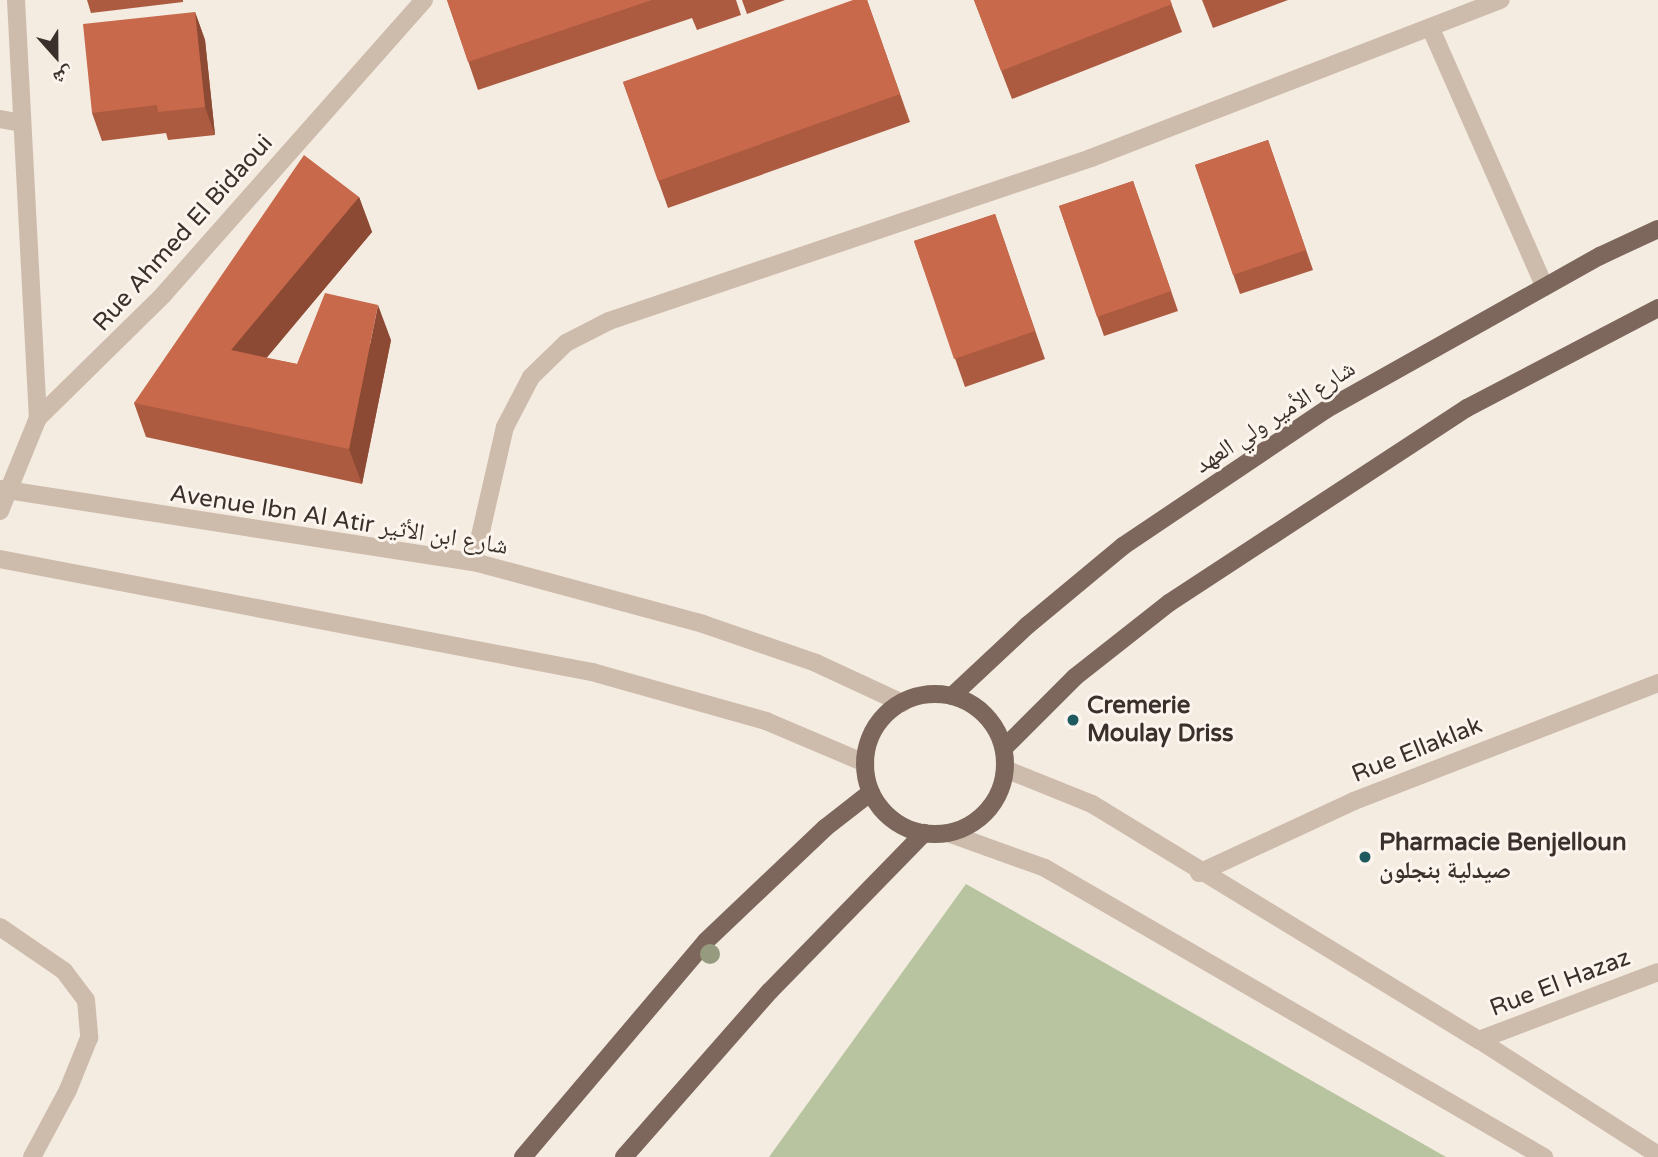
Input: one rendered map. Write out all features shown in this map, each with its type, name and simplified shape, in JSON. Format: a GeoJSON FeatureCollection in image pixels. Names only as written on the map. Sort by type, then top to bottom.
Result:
{"type":"FeatureCollection","features":[{"type":"Feature","properties":{"kind":"main road","name":"شارع الأمير ولي العهد"},"geometry":{"type":"LineString","coordinates":[[952,696],[1028,625],[1124,547],[1327,409],[1545,287],[1658,229]]}},
{"type":"Feature","properties":{"kind":"main road"},"geometry":{"type":"LineString","coordinates":[[1004,748],[1075,677],[1169,603],[1466,408],[1658,308]]}},
{"type":"Feature","properties":{"kind":"main road"},"geometry":{"type":"LineString","coordinates":[[926,695],[952,696],[988,717],[1004,748],[1005,769],[999,793],[984,814],[948,833],[924,833],[889,817],[871,792],[866,764],[877,725],[902,703],[926,695]]}},
{"type":"Feature","properties":{"kind":"main road"},"geometry":{"type":"LineString","coordinates":[[523,1157],[706,941],[825,828],[871,792]]}},
{"type":"Feature","properties":{"kind":"main road"},"geometry":{"type":"LineString","coordinates":[[624,1157],[770,991],[924,833]]}},
{"type":"Feature","properties":{"kind":"street"},"geometry":{"type":"LineString","coordinates":[[16,0],[38,418]]}},
{"type":"Feature","properties":{"kind":"street","name":"Rue Ahmed El Bidaoui"},"geometry":{"type":"LineString","coordinates":[[0,511],[5,489],[38,418],[163,295],[424,0]]}},
{"type":"Feature","properties":{"kind":"street"},"geometry":{"type":"LineString","coordinates":[[474,562],[505,428],[531,377],[566,343],[609,321],[1091,158],[1431,29],[1500,0]]}},
{"type":"Feature","properties":{"kind":"street"},"geometry":{"type":"LineString","coordinates":[[1431,29],[1545,287]]}},
{"type":"Feature","properties":{"kind":"street"},"geometry":{"type":"LineString","coordinates":[[0,119],[22,123]]}},
{"type":"Feature","properties":{"kind":"street","name":"Avenue Ibn Al Atir شارع ابن الأثير"},"geometry":{"type":"LineString","coordinates":[[5,489],[474,562],[703,624],[816,663],[902,703]]}},
{"type":"Feature","properties":{"kind":"street"},"geometry":{"type":"LineString","coordinates":[[0,559],[592,672],[766,721],[866,764]]}},
{"type":"Feature","properties":{"kind":"street","name":"Rue Ellaklak"},"geometry":{"type":"LineString","coordinates":[[1199,873],[1354,801],[1658,683]]}},
{"type":"Feature","properties":{"kind":"street"},"geometry":{"type":"LineString","coordinates":[[1005,769],[1092,804],[1199,873],[1479,1040],[1658,1155]]}},
{"type":"Feature","properties":{"kind":"street"},"geometry":{"type":"LineString","coordinates":[[948,833],[1045,867],[1544,1157]]}},
{"type":"Feature","properties":{"kind":"street"},"geometry":{"type":"LineString","coordinates":[[0,927],[64,971],[86,1000],[89,1038],[68,1090],[32,1157]]}},
{"type":"Feature","properties":{"kind":"street","name":"Rue El Hazaz"},"geometry":{"type":"LineString","coordinates":[[1479,1040],[1658,972]]}},
{"type":"Feature","properties":{"kind":"green space"},"geometry":{"type":"Polygon","coordinates":[[[966,884],[1446,1157],[769,1157],[966,884]]]}},
{"type":"Feature","properties":{"kind":"building"},"geometry":{"type":"Polygon","coordinates":[[[447,0],[652,0],[468,62],[447,0]]]}},
{"type":"Feature","properties":{"kind":"building"},"geometry":{"type":"Polygon","coordinates":[[[853,0],[867,0],[900,94],[658,181],[623,82],[853,0]]]}},
{"type":"Feature","properties":{"kind":"building"},"geometry":{"type":"Polygon","coordinates":[[[974,0],[1170,0],[1172,4],[1001,71],[974,0]]]}},
{"type":"Feature","properties":{"kind":"building"},"geometry":{"type":"Polygon","coordinates":[[[195,12],[205,107],[158,112],[157,105],[92,113],[83,24],[195,12]]]}},
{"type":"Feature","properties":{"kind":"building"},"geometry":{"type":"Polygon","coordinates":[[[1268,140],[1306,250],[1233,275],[1195,165],[1268,140]]]}},
{"type":"Feature","properties":{"kind":"building"},"geometry":{"type":"Polygon","coordinates":[[[304,155],[359,197],[231,350],[297,364],[325,293],[378,305],[349,449],[134,403],[304,155]]]}},
{"type":"Feature","properties":{"kind":"building"},"geometry":{"type":"Polygon","coordinates":[[[1133,181],[1171,291],[1097,317],[1059,206],[1133,181]]]}},
{"type":"Feature","properties":{"kind":"building"},"geometry":{"type":"Polygon","coordinates":[[[995,214],[1035,331],[954,359],[914,241],[995,214]]]}},
{"type":"Feature","properties":{"kind":"place","name":"Cremerie Moulay Driss"},"geometry":{"type":"Point","coordinates":[1073,720]}},
{"type":"Feature","properties":{"kind":"place","name":"Pharmacie Benjelloun صيدلية بنجلون"},"geometry":{"type":"Point","coordinates":[1365,857]}}]}
